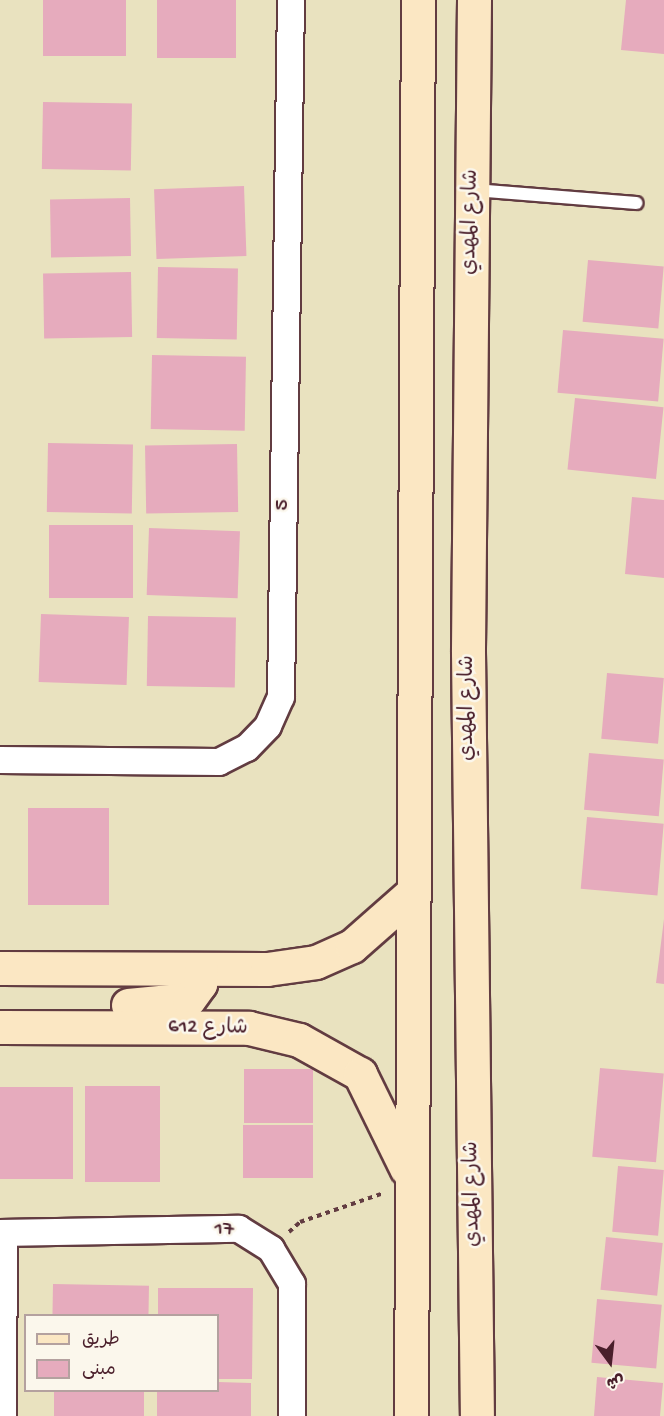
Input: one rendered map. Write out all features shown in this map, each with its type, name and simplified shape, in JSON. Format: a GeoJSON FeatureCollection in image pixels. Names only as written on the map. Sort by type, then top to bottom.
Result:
{"type":"FeatureCollection","features":[{"type":"Feature","properties":{"kind":"main road"},"geometry":{"type":"LineString","coordinates":[[411,1416],[411,894],[418,0]]}},
{"type":"Feature","properties":{"kind":"main road","name":"شارع المهدي"},"geometry":{"type":"LineString","coordinates":[[474,0],[468,652],[477,1416]]}},
{"type":"Feature","properties":{"kind":"main road"},"geometry":{"type":"LineString","coordinates":[[0,968],[201,969],[316,963],[352,946],[411,894]]}},
{"type":"Feature","properties":{"kind":"main road"},"geometry":{"type":"LineString","coordinates":[[0,1007],[172,1005],[189,999],[200,984],[201,969]]}},
{"type":"Feature","properties":{"kind":"main road","name":"شارع 612"},"geometry":{"type":"LineString","coordinates":[[0,1027],[249,1028],[300,1040],[360,1074],[411,1181]]}},
{"type":"Feature","properties":{"kind":"street","name":"5"},"geometry":{"type":"LineString","coordinates":[[0,760],[219,762],[247,748],[268,726],[281,697],[291,0]]}},
{"type":"Feature","properties":{"kind":"street","name":"17"},"geometry":{"type":"LineString","coordinates":[[2,1233],[239,1229],[271,1249],[292,1284],[292,1416]]}},
{"type":"Feature","properties":{"kind":"street"},"geometry":{"type":"LineString","coordinates":[[2,1233],[3,1416]]}},
{"type":"Feature","properties":{"kind":"lane"},"geometry":{"type":"LineString","coordinates":[[472,190],[636,203]]}},
{"type":"Feature","properties":{"kind":"path"},"geometry":{"type":"LineString","coordinates":[[271,1249],[300,1222],[349,1209],[411,1181]]}},
{"type":"Feature","properties":{"kind":"building"},"geometry":{"type":"Polygon","coordinates":[[[43,0],[126,0],[126,56],[43,56],[43,0]]]}},
{"type":"Feature","properties":{"kind":"building"},"geometry":{"type":"Polygon","coordinates":[[[157,0],[236,0],[236,58],[157,58],[157,0]]]}},
{"type":"Feature","properties":{"kind":"building"},"geometry":{"type":"Polygon","coordinates":[[[626,0],[664,0],[664,54],[621,50],[626,0]]]}},
{"type":"Feature","properties":{"kind":"building"},"geometry":{"type":"Polygon","coordinates":[[[43,102],[132,104],[131,171],[42,169],[43,102]]]}},
{"type":"Feature","properties":{"kind":"building"},"geometry":{"type":"Polygon","coordinates":[[[244,186],[246,256],[156,259],[154,189],[244,186]]]}},
{"type":"Feature","properties":{"kind":"building"},"geometry":{"type":"Polygon","coordinates":[[[130,198],[131,256],[51,257],[50,199],[130,198]]]}},
{"type":"Feature","properties":{"kind":"building"},"geometry":{"type":"Polygon","coordinates":[[[588,260],[664,267],[658,328],[583,322],[588,260]]]}},
{"type":"Feature","properties":{"kind":"building"},"geometry":{"type":"Polygon","coordinates":[[[158,267],[238,268],[237,339],[157,338],[158,267]]]}},
{"type":"Feature","properties":{"kind":"building"},"geometry":{"type":"Polygon","coordinates":[[[131,272],[132,337],[44,339],[43,274],[131,272]]]}},
{"type":"Feature","properties":{"kind":"building"},"geometry":{"type":"Polygon","coordinates":[[[563,330],[664,339],[658,402],[558,393],[563,330]]]}},
{"type":"Feature","properties":{"kind":"building"},"geometry":{"type":"Polygon","coordinates":[[[152,355],[246,357],[245,431],[151,429],[152,355]]]}},
{"type":"Feature","properties":{"kind":"building"},"geometry":{"type":"Polygon","coordinates":[[[575,398],[664,407],[656,479],[567,470],[575,398]]]}},
{"type":"Feature","properties":{"kind":"building"},"geometry":{"type":"Polygon","coordinates":[[[48,443],[133,444],[132,513],[47,512],[48,443]]]}},
{"type":"Feature","properties":{"kind":"building"},"geometry":{"type":"Polygon","coordinates":[[[237,444],[238,512],[146,514],[145,446],[237,444]]]}},
{"type":"Feature","properties":{"kind":"building"},"geometry":{"type":"Polygon","coordinates":[[[632,497],[664,500],[664,578],[625,574],[632,497]]]}},
{"type":"Feature","properties":{"kind":"building"},"geometry":{"type":"Polygon","coordinates":[[[49,525],[133,525],[133,598],[49,598],[49,525]]]}},
{"type":"Feature","properties":{"kind":"building"},"geometry":{"type":"Polygon","coordinates":[[[149,528],[240,531],[238,598],[147,595],[149,528]]]}},
{"type":"Feature","properties":{"kind":"building"},"geometry":{"type":"Polygon","coordinates":[[[41,614],[129,617],[127,685],[39,682],[41,614]]]}},
{"type":"Feature","properties":{"kind":"building"},"geometry":{"type":"Polygon","coordinates":[[[148,616],[236,618],[235,688],[147,686],[148,616]]]}},
{"type":"Feature","properties":{"kind":"building"},"geometry":{"type":"Polygon","coordinates":[[[607,673],[664,678],[658,744],[601,739],[607,673]]]}},
{"type":"Feature","properties":{"kind":"building"},"geometry":{"type":"Polygon","coordinates":[[[589,753],[664,760],[659,816],[584,810],[589,753]]]}},
{"type":"Feature","properties":{"kind":"building"},"geometry":{"type":"Polygon","coordinates":[[[28,808],[109,808],[109,905],[28,905],[28,808]]]}},
{"type":"Feature","properties":{"kind":"building"},"geometry":{"type":"Polygon","coordinates":[[[587,817],[664,824],[657,895],[581,889],[587,817]]]}},
{"type":"Feature","properties":{"kind":"building"},"geometry":{"type":"Polygon","coordinates":[[[664,919],[664,984],[656,983],[664,919]]]}},
{"type":"Feature","properties":{"kind":"building"},"geometry":{"type":"Polygon","coordinates":[[[600,1068],[664,1074],[656,1162],[592,1157],[600,1068]]]}},
{"type":"Feature","properties":{"kind":"building"},"geometry":{"type":"Polygon","coordinates":[[[244,1069],[313,1069],[313,1123],[244,1123],[244,1069]]]}},
{"type":"Feature","properties":{"kind":"building"},"geometry":{"type":"Polygon","coordinates":[[[85,1086],[160,1086],[160,1182],[85,1182],[85,1086]]]}},
{"type":"Feature","properties":{"kind":"building"},"geometry":{"type":"Polygon","coordinates":[[[0,1087],[73,1087],[73,1179],[0,1179],[0,1087]]]}},
{"type":"Feature","properties":{"kind":"building"},"geometry":{"type":"Polygon","coordinates":[[[243,1125],[313,1125],[313,1178],[243,1178],[243,1125]]]}},
{"type":"Feature","properties":{"kind":"building"},"geometry":{"type":"Polygon","coordinates":[[[618,1166],[664,1170],[658,1236],[612,1232],[618,1166]]]}},
{"type":"Feature","properties":{"kind":"building"},"geometry":{"type":"Polygon","coordinates":[[[606,1237],[663,1243],[657,1296],[600,1290],[606,1237]]]}},
{"type":"Feature","properties":{"kind":"building"},"geometry":{"type":"Polygon","coordinates":[[[53,1284],[149,1286],[148,1314],[52,1314],[53,1284]]]}},
{"type":"Feature","properties":{"kind":"building"},"geometry":{"type":"Polygon","coordinates":[[[158,1288],[253,1288],[252,1379],[219,1379],[219,1314],[158,1314],[158,1288]]]}},
{"type":"Feature","properties":{"kind":"building"},"geometry":{"type":"Polygon","coordinates":[[[597,1299],[662,1305],[656,1368],[591,1363],[597,1299]]]}},
{"type":"Feature","properties":{"kind":"building"},"geometry":{"type":"Polygon","coordinates":[[[597,1377],[663,1383],[660,1416],[594,1416],[597,1377]]]}},
{"type":"Feature","properties":{"kind":"building"},"geometry":{"type":"Polygon","coordinates":[[[219,1382],[251,1383],[251,1416],[157,1416],[157,1392],[219,1392],[219,1382]]]}},
{"type":"Feature","properties":{"kind":"building"},"geometry":{"type":"Polygon","coordinates":[[[54,1392],[144,1392],[144,1416],[54,1416],[54,1392]]]}}]}
